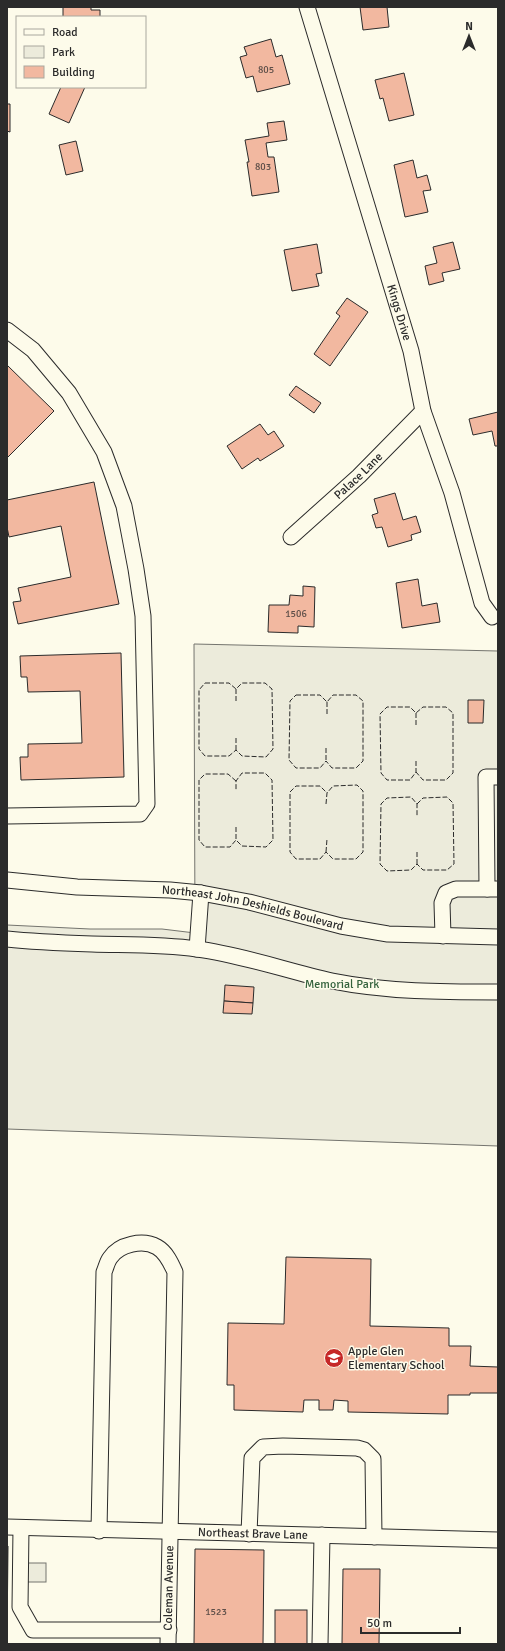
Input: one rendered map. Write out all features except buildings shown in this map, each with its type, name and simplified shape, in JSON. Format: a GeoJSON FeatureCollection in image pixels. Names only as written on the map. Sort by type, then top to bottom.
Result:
{"type":"FeatureCollection","features":[{"type":"Feature","properties":{"kind":"street","name":"Kings Drive"},"geometry":{"type":"LineString","coordinates":[[307,7],[411,351],[423,411],[452,493],[482,603],[492,617]]}},
{"type":"Feature","properties":{"kind":"street"},"geometry":{"type":"LineString","coordinates":[[7,330],[33,350],[69,393],[104,452],[124,506],[143,616],[147,804],[140,814],[7,816]]}},
{"type":"Feature","properties":{"kind":"street","name":"Palace Lane"},"geometry":{"type":"LineString","coordinates":[[291,537],[359,476],[423,411]]}},
{"type":"Feature","properties":{"kind":"street"},"geometry":{"type":"LineString","coordinates":[[442,936],[442,903],[446,893],[456,889],[492,889],[486,777],[498,777]]}},
{"type":"Feature","properties":{"kind":"street","name":"Northeast John Deshields Boulevard"},"geometry":{"type":"LineString","coordinates":[[7,880],[77,887],[170,890],[201,893],[249,902],[341,926],[388,934],[498,937]]}},
{"type":"Feature","properties":{"kind":"street"},"geometry":{"type":"LineString","coordinates":[[197,949],[201,893]]}},
{"type":"Feature","properties":{"kind":"street"},"geometry":{"type":"LineString","coordinates":[[7,939],[85,944],[152,944],[232,955],[333,981],[388,989],[498,992]]}},
{"type":"Feature","properties":{"kind":"street","name":"Coleman Avenue"},"geometry":{"type":"LineString","coordinates":[[99,1531],[104,1272],[110,1257],[124,1246],[139,1243],[157,1247],[169,1258],[175,1272],[168,1637]]}},
{"type":"Feature","properties":{"kind":"street"},"geometry":{"type":"LineString","coordinates":[[249,1534],[252,1458],[263,1447],[357,1448],[364,1450],[372,1459],[374,1537]]}},
{"type":"Feature","properties":{"kind":"street"},"geometry":{"type":"LineString","coordinates":[[14,1528],[20,1607],[33,1630],[168,1637]]}},
{"type":"Feature","properties":{"kind":"street","name":"Northeast Brave Lane"},"geometry":{"type":"LineString","coordinates":[[14,1528],[498,1540]]}},
{"type":"Feature","properties":{"kind":"street"},"geometry":{"type":"LineString","coordinates":[[320,1644],[322,1535]]}},
{"type":"Feature","properties":{"kind":"green space","name":"Memorial Park"},"geometry":{"type":"Polygon","coordinates":[[[194,644],[498,651],[498,1146],[7,1129],[7,925],[90,929],[162,929],[195,933],[194,644]]]}},
{"type":"Feature","properties":{"kind":"green space"},"geometry":{"type":"Polygon","coordinates":[[[25,1563],[46,1563],[46,1582],[25,1582],[25,1563]]]}},
{"type":"Feature","properties":{"kind":"fence"},"geometry":{"type":"LineString","coordinates":[[205,683],[229,683],[236,689],[242,683],[265,683],[272,689],[273,749],[266,757],[242,756],[236,750],[229,756],[205,756],[199,749],[199,690],[205,683]]}},
{"type":"Feature","properties":{"kind":"fence"},"geometry":{"type":"LineString","coordinates":[[236,689],[236,701]]}},
{"type":"Feature","properties":{"kind":"fence"},"geometry":{"type":"LineString","coordinates":[[296,695],[320,695],[327,702],[333,695],[356,695],[363,701],[363,761],[356,768],[332,768],[326,761],[320,768],[296,768],[289,760],[290,701],[296,695]]}},
{"type":"Feature","properties":{"kind":"fence"},"geometry":{"type":"LineString","coordinates":[[327,702],[327,714]]}},
{"type":"Feature","properties":{"kind":"fence"},"geometry":{"type":"LineString","coordinates":[[416,761],[416,772],[410,780],[387,780],[381,773],[380,714],[387,707],[410,707],[416,713],[423,707],[446,707],[453,713],[453,773],[446,780],[423,780],[416,772]]}},
{"type":"Feature","properties":{"kind":"fence"},"geometry":{"type":"LineString","coordinates":[[416,713],[416,725]]}},
{"type":"Feature","properties":{"kind":"fence"},"geometry":{"type":"LineString","coordinates":[[236,737],[236,750]]}},
{"type":"Feature","properties":{"kind":"fence"},"geometry":{"type":"LineString","coordinates":[[326,748],[326,761]]}},
{"type":"Feature","properties":{"kind":"fence"},"geometry":{"type":"LineString","coordinates":[[236,781],[228,774],[205,774],[199,780],[199,840],[205,847],[230,847],[236,840],[242,846],[266,847],[273,840],[272,780],[265,773],[242,773],[236,781],[236,791]]}},
{"type":"Feature","properties":{"kind":"fence"},"geometry":{"type":"LineString","coordinates":[[326,804],[327,793],[333,786],[357,785],[363,791],[363,852],[356,859],[333,859],[326,852],[320,859],[296,859],[290,852],[290,792],[296,786],[320,786],[327,793]]}},
{"type":"Feature","properties":{"kind":"fence"},"geometry":{"type":"LineString","coordinates":[[417,804],[423,798],[447,797],[453,803],[454,864],[447,870],[423,870],[417,864],[411,870],[387,871],[380,864],[381,804],[387,798],[411,797],[417,804],[417,817]]}},
{"type":"Feature","properties":{"kind":"fence"},"geometry":{"type":"LineString","coordinates":[[236,827],[236,840]]}},
{"type":"Feature","properties":{"kind":"fence"},"geometry":{"type":"LineString","coordinates":[[326,852],[327,839]]}},
{"type":"Feature","properties":{"kind":"fence"},"geometry":{"type":"LineString","coordinates":[[417,852],[417,864]]}},
{"type":"Feature","properties":{"kind":"place","name":"Apple Glen Elementary School"},"geometry":{"type":"Point","coordinates":[334,1358]}}]}
